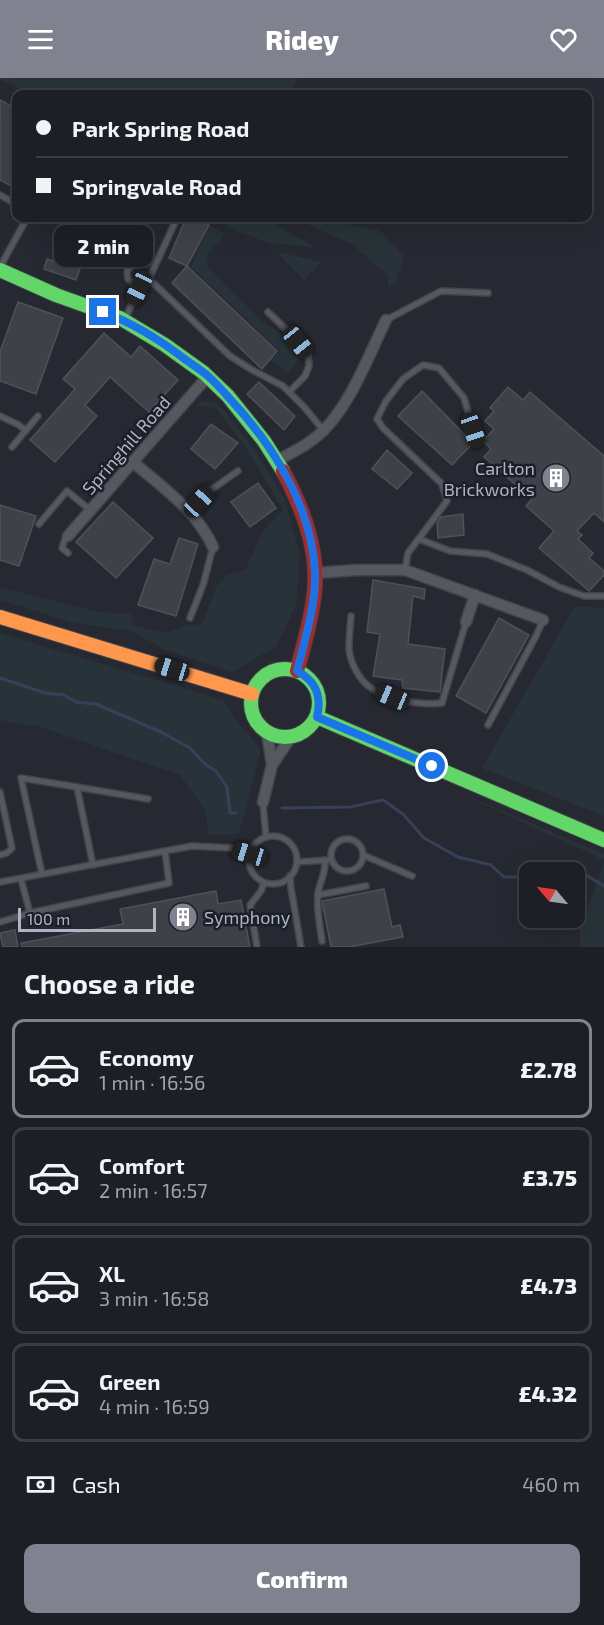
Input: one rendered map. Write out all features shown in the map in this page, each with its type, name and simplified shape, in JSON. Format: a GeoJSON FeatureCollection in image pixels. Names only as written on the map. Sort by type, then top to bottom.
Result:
{"type":"FeatureCollection","features":[{"type":"Feature","properties":{"kind":"main road"},"geometry":{"type":"LineString","coordinates":[[0,269],[38,288],[124,320],[174,351],[208,376],[247,418],[276,461],[297,498],[310,536],[315,573],[312,610],[297,671]]}},
{"type":"Feature","properties":{"kind":"main road"},"geometry":{"type":"LineString","coordinates":[[0,617],[252,694]]}},
{"type":"Feature","properties":{"kind":"main road"},"geometry":{"type":"LineString","coordinates":[[278,669],[297,671],[305,675],[317,690],[319,699],[317,717],[306,730],[291,737],[275,736],[267,733],[253,716],[252,694],[256,685],[270,672],[278,669]]}},
{"type":"Feature","properties":{"kind":"main road"},"geometry":{"type":"LineString","coordinates":[[317,717],[604,840]]}},
{"type":"Feature","properties":{"kind":"street"},"geometry":{"type":"LineString","coordinates":[[276,461],[305,446],[323,430],[344,405],[386,320]]}},
{"type":"Feature","properties":{"kind":"street","name":"Springhill Road"},"geometry":{"type":"LineString","coordinates":[[68,536],[208,376]]}},
{"type":"Feature","properties":{"kind":"street"},"geometry":{"type":"LineString","coordinates":[[133,462],[189,512],[207,532],[213,547]]}},
{"type":"Feature","properties":{"kind":"street"},"geometry":{"type":"LineString","coordinates":[[189,512],[208,492]]}},
{"type":"Feature","properties":{"kind":"street"},"geometry":{"type":"LineString","coordinates":[[315,573],[405,570],[543,620]]}},
{"type":"Feature","properties":{"kind":"street"},"geometry":{"type":"LineString","coordinates":[[466,622],[476,595]]}},
{"type":"Feature","properties":{"kind":"street"},"geometry":{"type":"LineString","coordinates":[[267,733],[272,765]]}},
{"type":"Feature","properties":{"kind":"street"},"geometry":{"type":"LineString","coordinates":[[263,802],[272,765],[291,737]]}},
{"type":"Feature","properties":{"kind":"lane"},"geometry":{"type":"LineString","coordinates":[[0,269],[25,222]]}},
{"type":"Feature","properties":{"kind":"lane"},"geometry":{"type":"LineString","coordinates":[[131,222],[150,233],[127,272],[128,279],[139,288]]}},
{"type":"Feature","properties":{"kind":"lane"},"geometry":{"type":"LineString","coordinates":[[124,320],[139,288],[149,279],[175,222]]}},
{"type":"Feature","properties":{"kind":"lane"},"geometry":{"type":"LineString","coordinates":[[115,246],[136,258]]}},
{"type":"Feature","properties":{"kind":"lane"},"geometry":{"type":"LineString","coordinates":[[149,279],[230,356],[283,386],[323,430]]}},
{"type":"Feature","properties":{"kind":"lane"},"geometry":{"type":"LineString","coordinates":[[386,320],[441,291],[488,293]]}},
{"type":"Feature","properties":{"kind":"lane"},"geometry":{"type":"LineString","coordinates":[[268,312],[308,354],[309,366],[305,376],[289,392]]}},
{"type":"Feature","properties":{"kind":"lane"},"geometry":{"type":"LineString","coordinates":[[405,570],[408,553],[447,501],[442,484],[383,429],[377,419],[386,401],[404,379],[423,365],[439,368],[464,398],[477,443]]}},
{"type":"Feature","properties":{"kind":"lane"},"geometry":{"type":"LineString","coordinates":[[0,416],[26,431]]}},
{"type":"Feature","properties":{"kind":"lane"},"geometry":{"type":"LineString","coordinates":[[12,447],[38,416]]}},
{"type":"Feature","properties":{"kind":"lane"},"geometry":{"type":"LineString","coordinates":[[208,492],[238,471]]}},
{"type":"Feature","properties":{"kind":"lane"},"geometry":{"type":"LineString","coordinates":[[39,524],[67,491],[90,510]]}},
{"type":"Feature","properties":{"kind":"lane"},"geometry":{"type":"LineString","coordinates":[[68,536],[62,548],[68,553]]}},
{"type":"Feature","properties":{"kind":"lane"},"geometry":{"type":"LineString","coordinates":[[418,538],[450,551],[487,554],[584,596],[604,596]]}},
{"type":"Feature","properties":{"kind":"lane"},"geometry":{"type":"LineString","coordinates":[[190,618],[203,585],[213,547]]}},
{"type":"Feature","properties":{"kind":"lane"},"geometry":{"type":"LineString","coordinates":[[351,616],[349,651],[356,670],[366,684],[392,697],[432,705],[442,703],[466,622]]}},
{"type":"Feature","properties":{"kind":"lane"},"geometry":{"type":"LineString","coordinates":[[488,725],[543,620]]}},
{"type":"Feature","properties":{"kind":"lane"},"geometry":{"type":"LineString","coordinates":[[42,874],[21,778],[148,799]]}},
{"type":"Feature","properties":{"kind":"lane"},"geometry":{"type":"LineString","coordinates":[[77,787],[93,865]]}},
{"type":"Feature","properties":{"kind":"lane"},"geometry":{"type":"LineString","coordinates":[[0,792],[12,848],[8,853],[0,855]]}},
{"type":"Feature","properties":{"kind":"lane"},"geometry":{"type":"LineString","coordinates":[[263,802],[266,837]]}},
{"type":"Feature","properties":{"kind":"lane"},"geometry":{"type":"LineString","coordinates":[[274,836],[288,842],[293,847],[297,862],[290,876],[278,883],[264,883],[251,871],[249,854],[259,840],[274,836]]}},
{"type":"Feature","properties":{"kind":"lane"},"geometry":{"type":"LineString","coordinates":[[322,941],[318,895],[328,859],[334,844],[347,838],[360,845],[363,855],[359,866],[349,871],[338,868],[328,859]]}},
{"type":"Feature","properties":{"kind":"lane"},"geometry":{"type":"LineString","coordinates":[[0,882],[192,846],[231,848],[249,854]]}},
{"type":"Feature","properties":{"kind":"lane"},"geometry":{"type":"LineString","coordinates":[[0,922],[30,913],[169,883],[165,851]]}},
{"type":"Feature","properties":{"kind":"lane"},"geometry":{"type":"LineString","coordinates":[[363,855],[412,876]]}},
{"type":"Feature","properties":{"kind":"lane"},"geometry":{"type":"LineString","coordinates":[[297,862],[328,859]]}},
{"type":"Feature","properties":{"kind":"lane"},"geometry":{"type":"LineString","coordinates":[[290,876],[301,947]]}},
{"type":"Feature","properties":{"kind":"lane"},"geometry":{"type":"LineString","coordinates":[[21,879],[30,913]]}},
{"type":"Feature","properties":{"kind":"lane"},"geometry":{"type":"LineString","coordinates":[[257,947],[250,906],[264,883]]}},
{"type":"Feature","properties":{"kind":"lane"},"geometry":{"type":"LineString","coordinates":[[318,895],[366,886]]}},
{"type":"Feature","properties":{"kind":"shaded area"},"geometry":{"type":"Polygon","coordinates":[[[0,78],[298,78],[293,90],[23,90],[0,78]]]}},
{"type":"Feature","properties":{"kind":"shaded area"},"geometry":{"type":"Polygon","coordinates":[[[220,222],[271,222],[317,248],[270,243],[235,231],[220,222]]]}},
{"type":"Feature","properties":{"kind":"shaded area"},"geometry":{"type":"Polygon","coordinates":[[[303,222],[335,222],[381,231],[404,257],[396,283],[388,288],[388,275],[351,244],[303,222]]]}},
{"type":"Feature","properties":{"kind":"shaded area"},"geometry":{"type":"Polygon","coordinates":[[[209,225],[225,234],[208,254],[207,266],[264,323],[284,336],[301,357],[288,373],[271,360],[280,351],[191,267],[209,225]]]}},
{"type":"Feature","properties":{"kind":"shaded area"},"geometry":{"type":"Polygon","coordinates":[[[277,252],[321,262],[304,280],[277,252]]]}},
{"type":"Feature","properties":{"kind":"shaded area"},"geometry":{"type":"Polygon","coordinates":[[[202,401],[216,402],[225,411],[255,450],[285,499],[300,556],[296,605],[277,646],[233,672],[166,650],[130,631],[74,623],[0,600],[0,587],[100,612],[131,614],[134,625],[165,633],[185,626],[202,624],[216,587],[227,575],[245,570],[264,529],[283,510],[245,446],[216,408],[196,406],[202,401]]]}},
{"type":"Feature","properties":{"kind":"shaded area"},"geometry":{"type":"Polygon","coordinates":[[[575,606],[604,608],[604,816],[482,768],[575,606]]]}},
{"type":"Feature","properties":{"kind":"shaded area"},"geometry":{"type":"Polygon","coordinates":[[[0,633],[223,700],[240,725],[261,749],[239,834],[208,835],[206,811],[180,775],[40,727],[0,720],[0,633]]]}},
{"type":"Feature","properties":{"kind":"shaded area"},"geometry":{"type":"Polygon","coordinates":[[[442,785],[604,854],[604,860],[442,785]]]}},
{"type":"Feature","properties":{"kind":"shaded area"},"geometry":{"type":"Polygon","coordinates":[[[604,863],[604,947],[580,947],[580,928],[585,928],[585,914],[604,863]]]}},
{"type":"Feature","properties":{"kind":"building"},"geometry":{"type":"Polygon","coordinates":[[[0,100],[12,107],[12,186],[0,180],[0,100]]]}},
{"type":"Feature","properties":{"kind":"building"},"geometry":{"type":"Polygon","coordinates":[[[58,222],[103,222],[119,231],[108,250],[58,222]]]}},
{"type":"Feature","properties":{"kind":"building"},"geometry":{"type":"Polygon","coordinates":[[[184,222],[202,222],[209,225],[187,266],[169,258],[184,222]]]}},
{"type":"Feature","properties":{"kind":"building"},"geometry":{"type":"Polygon","coordinates":[[[47,259],[80,269],[76,280],[44,269],[47,259]]]}},
{"type":"Feature","properties":{"kind":"building"},"geometry":{"type":"Polygon","coordinates":[[[187,266],[277,351],[262,369],[172,283],[187,266]]]}},
{"type":"Feature","properties":{"kind":"building"},"geometry":{"type":"Polygon","coordinates":[[[18,302],[63,318],[36,394],[0,381],[0,352],[18,302]]]}},
{"type":"Feature","properties":{"kind":"building"},"geometry":{"type":"Polygon","coordinates":[[[104,333],[131,357],[140,346],[178,380],[149,412],[110,377],[85,405],[97,416],[55,462],[30,440],[75,389],[63,379],[104,333]]]}},
{"type":"Feature","properties":{"kind":"building"},"geometry":{"type":"Polygon","coordinates":[[[259,382],[295,416],[284,430],[247,394],[259,382]]]}},
{"type":"Feature","properties":{"kind":"building","name":"Carlton Brickworks"},"geometry":{"type":"Polygon","coordinates":[[[508,387],[523,400],[530,392],[604,456],[604,522],[594,513],[577,531],[582,535],[578,539],[593,553],[589,558],[604,571],[604,575],[589,591],[539,548],[554,531],[526,506],[532,499],[484,457],[491,449],[483,441],[494,429],[485,421],[494,411],[490,408],[508,387]]]}},
{"type":"Feature","properties":{"kind":"building"},"geometry":{"type":"Polygon","coordinates":[[[422,391],[472,442],[452,465],[398,416],[422,391]]]}},
{"type":"Feature","properties":{"kind":"building"},"geometry":{"type":"Polygon","coordinates":[[[211,424],[238,443],[215,469],[191,449],[211,424]]]}},
{"type":"Feature","properties":{"kind":"building"},"geometry":{"type":"Polygon","coordinates":[[[387,450],[412,473],[397,489],[372,469],[387,450]]]}},
{"type":"Feature","properties":{"kind":"building"},"geometry":{"type":"Polygon","coordinates":[[[258,483],[276,508],[250,527],[231,502],[258,483]]]}},
{"type":"Feature","properties":{"kind":"building"},"geometry":{"type":"Polygon","coordinates":[[[113,502],[153,538],[116,578],[76,542],[113,502]]]}},
{"type":"Feature","properties":{"kind":"building"},"geometry":{"type":"Polygon","coordinates":[[[0,505],[36,516],[19,566],[0,560],[0,505]]]}},
{"type":"Feature","properties":{"kind":"building"},"geometry":{"type":"Polygon","coordinates":[[[463,514],[464,535],[438,538],[437,523],[441,517],[463,514]]]}},
{"type":"Feature","properties":{"kind":"building"},"geometry":{"type":"Polygon","coordinates":[[[179,538],[198,544],[176,616],[138,605],[154,559],[170,564],[179,538]]]}},
{"type":"Feature","properties":{"kind":"building"},"geometry":{"type":"Polygon","coordinates":[[[373,580],[425,589],[424,599],[413,596],[408,644],[445,649],[440,692],[403,688],[402,680],[373,676],[380,634],[367,632],[373,580]]]}},
{"type":"Feature","properties":{"kind":"building"},"geometry":{"type":"Polygon","coordinates":[[[499,618],[529,635],[486,713],[456,696],[499,618]]]}},
{"type":"Feature","properties":{"kind":"building"},"geometry":{"type":"Polygon","coordinates":[[[384,889],[392,927],[400,925],[403,937],[349,947],[331,947],[322,901],[384,889]]]}},
{"type":"Feature","properties":{"kind":"building","name":"Symphony"},"geometry":{"type":"Polygon","coordinates":[[[216,891],[218,904],[241,900],[250,947],[22,947],[21,943],[123,924],[120,909],[216,891]]]}},
{"type":"Feature","properties":{"kind":"building"},"geometry":{"type":"Polygon","coordinates":[[[15,930],[18,947],[3,947],[0,933],[15,930]]]}},
{"type":"Feature","properties":{"kind":"waterway"},"geometry":{"type":"LineString","coordinates":[[0,678],[45,693],[64,695],[76,702],[96,704],[161,732],[190,748],[205,764],[216,771],[227,787],[230,813],[236,813]]}},
{"type":"Feature","properties":{"kind":"waterway"},"geometry":{"type":"LineString","coordinates":[[282,808],[350,807],[383,800],[403,814],[424,838],[458,857],[491,865],[504,877],[523,877],[537,867],[549,864],[576,869],[604,886]]}},
{"type":"Feature","properties":{"kind":"traffic: fast"},"geometry":{"type":"LineString","coordinates":[[0,270],[56,295],[120,318],[165,345],[204,373],[228,396],[264,441],[283,471]]}},
{"type":"Feature","properties":{"kind":"traffic: fast"},"geometry":{"type":"LineString","coordinates":[[278,669],[292,669],[304,674],[314,684],[319,703],[314,722],[304,732],[292,737],[278,737],[266,732],[256,722],[251,710],[251,696],[256,684],[266,674],[278,669]]}},
{"type":"Feature","properties":{"kind":"traffic: fast"},"geometry":{"type":"LineString","coordinates":[[317,717],[604,840]]}},
{"type":"Feature","properties":{"kind":"traffic: slow"},"geometry":{"type":"LineString","coordinates":[[0,617],[252,694]]}},
{"type":"Feature","properties":{"kind":"traffic: jam"},"geometry":{"type":"LineString","coordinates":[[283,471],[307,526],[314,555],[315,585],[312,607],[297,671]]}},
{"type":"Feature","properties":{"kind":"place","name":"Carlton Brickworks"},"geometry":{"type":"Point","coordinates":[556,478]}},
{"type":"Feature","properties":{"kind":"place","name":"Symphony"},"geometry":{"type":"Point","coordinates":[183,917]}},
{"type":"Feature","properties":{"kind":"route"},"geometry":{"type":"LineString","coordinates":[[103,312],[143,331],[208,376],[247,418],[276,461],[297,498],[310,536],[315,573],[312,610],[297,671],[305,675],[317,690],[319,708],[317,717],[432,766]]}}]}
